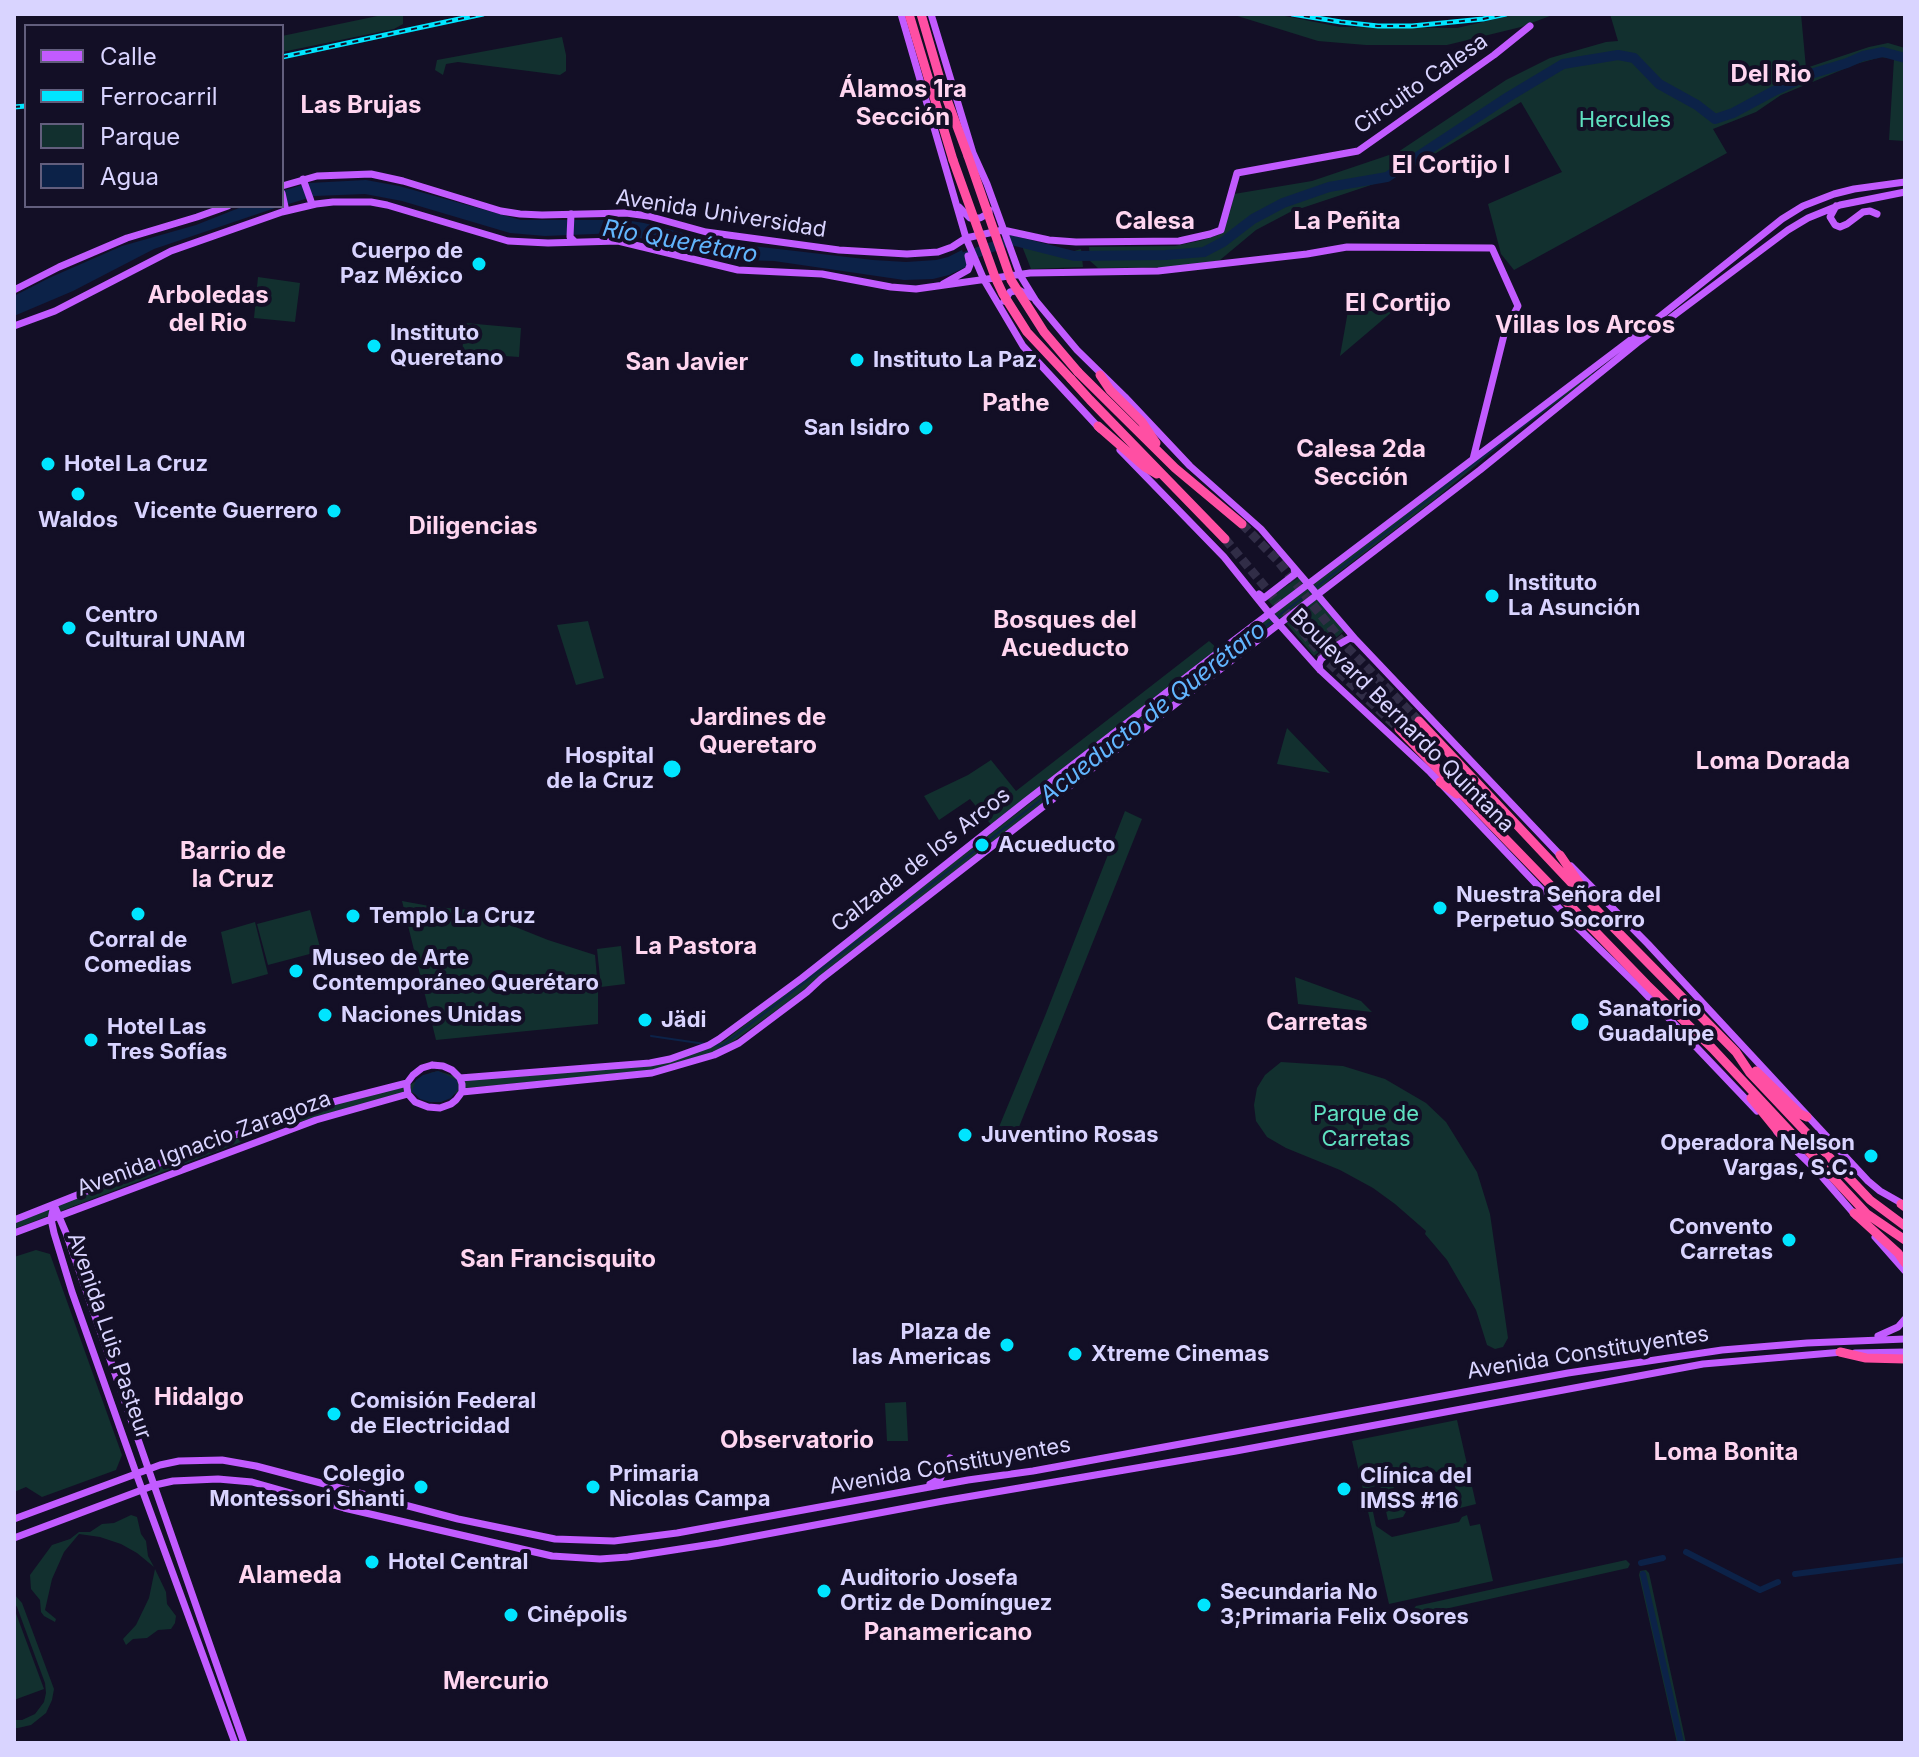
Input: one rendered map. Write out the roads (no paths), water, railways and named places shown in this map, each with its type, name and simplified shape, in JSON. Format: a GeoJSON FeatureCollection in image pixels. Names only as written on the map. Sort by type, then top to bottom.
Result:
{"type":"FeatureCollection","features":[{"type":"Feature","properties":{"kind":"highway"},"geometry":{"type":"LineString","coordinates":[[905,14],[911,46]]}},
{"type":"Feature","properties":{"kind":"highway"},"geometry":{"type":"LineString","coordinates":[[905,14],[995,277],[1027,332],[1175,468],[1242,524]]}},
{"type":"Feature","properties":{"kind":"highway"},"geometry":{"type":"LineString","coordinates":[[921,14],[942,86],[1011,280],[1075,375],[1225,539]]}},
{"type":"Feature","properties":{"kind":"highway"},"geometry":{"type":"LineString","coordinates":[[1100,375],[1110,390],[1142,422],[1175,468]]}},
{"type":"Feature","properties":{"kind":"highway"},"geometry":{"type":"LineString","coordinates":[[1098,426],[1145,467],[1172,484]]}},
{"type":"Feature","properties":{"kind":"highway","name":"Boulevard Bernardo Quintana"},"geometry":{"type":"LineString","coordinates":[[1419,721],[1610,924],[1736,1052],[1746,1077],[1867,1214],[1905,1240]]}},
{"type":"Feature","properties":{"kind":"highway","name":"Boulevard Bernardo Quintana"},"geometry":{"type":"LineString","coordinates":[[1399,729],[1647,985],[1746,1077],[1870,1200],[1905,1226]]}},
{"type":"Feature","properties":{"kind":"highway"},"geometry":{"type":"LineString","coordinates":[[1440,782],[1459,796],[1528,866],[1537,871]]}},
{"type":"Feature","properties":{"kind":"highway"},"geometry":{"type":"LineString","coordinates":[[1560,855],[1610,924]]}},
{"type":"Feature","properties":{"kind":"highway"},"geometry":{"type":"LineString","coordinates":[[1712,1048],[1732,1078],[1781,1135]]}},
{"type":"Feature","properties":{"kind":"highway"},"geometry":{"type":"LineString","coordinates":[[1736,1052],[1800,1114],[1807,1117]]}},
{"type":"Feature","properties":{"kind":"highway"},"geometry":{"type":"LineString","coordinates":[[1854,1213],[1905,1263]]}},
{"type":"Feature","properties":{"kind":"highway"},"geometry":{"type":"LineString","coordinates":[[1840,1352],[1866,1358],[1905,1359]]}},
{"type":"Feature","properties":{"kind":"main road","name":"Boulevard Bernardo Quintana"},"geometry":{"type":"LineString","coordinates":[[931,14],[973,153],[1020,275],[1055,326],[1190,466],[1261,529],[1356,640],[1648,944],[1868,1181],[1904,1205]]}},
{"type":"Feature","properties":{"kind":"main road","name":"Circuito Calesa"},"geometry":{"type":"LineString","coordinates":[[1003,230],[1080,243],[1179,241],[1221,230],[1237,173],[1358,151],[1530,26]]}},
{"type":"Feature","properties":{"kind":"main road","name":"Boulevard Bernardo Quintana"},"geometry":{"type":"LineString","coordinates":[[911,46],[955,202],[962,240],[1023,346],[1224,557],[1320,670],[1360,704],[1440,782],[1577,927],[1817,1171],[1905,1271]]}},
{"type":"Feature","properties":{"kind":"main road","name":"Avenida Universidad"},"geometry":{"type":"LineString","coordinates":[[284,186],[335,174],[374,175],[501,211],[571,218],[626,213],[706,232],[839,250],[924,254],[946,250],[962,240],[1003,230]]}},
{"type":"Feature","properties":{"kind":"main road"},"geometry":{"type":"LineString","coordinates":[[304,181],[311,202]]}},
{"type":"Feature","properties":{"kind":"main road","name":"Calzada de los Arcos"},"geometry":{"type":"LineString","coordinates":[[462,1092],[652,1073],[714,1055],[739,1043],[1480,470],[1598,363],[1782,219],[1803,206],[1834,194],[1905,182]]}},
{"type":"Feature","properties":{"kind":"main road"},"geometry":{"type":"LineString","coordinates":[[955,202],[970,218],[980,218],[989,213],[987,184]]}},
{"type":"Feature","properties":{"kind":"main road","name":"Calzada de los Arcos"},"geometry":{"type":"LineString","coordinates":[[460,1078],[650,1063],[709,1045],[798,981],[1269,613],[1473,459],[1570,390],[1600,373],[1788,230],[1836,206],[1905,192]]}},
{"type":"Feature","properties":{"kind":"main road"},"geometry":{"type":"LineString","coordinates":[[284,201],[286,209]]}},
{"type":"Feature","properties":{"kind":"main road","name":"Avenida Universidad"},"geometry":{"type":"LineString","coordinates":[[14,326],[55,311],[171,251],[311,202],[371,202],[501,239],[548,243],[573,239],[618,241],[738,270],[822,274],[916,289],[1020,275],[1172,269],[1347,247],[1492,248],[1518,306],[1505,331],[1473,459]]}},
{"type":"Feature","properties":{"kind":"main road"},"geometry":{"type":"LineString","coordinates":[[1836,206],[1830,217],[1840,227],[1863,212],[1877,214]]}},
{"type":"Feature","properties":{"kind":"main road"},"geometry":{"type":"LineString","coordinates":[[14,290],[127,238],[222,208]]}},
{"type":"Feature","properties":{"kind":"main road"},"geometry":{"type":"LineString","coordinates":[[571,218],[573,239]]}},
{"type":"Feature","properties":{"kind":"main road"},"geometry":{"type":"LineString","coordinates":[[937,286],[970,267],[962,240]]}},
{"type":"Feature","properties":{"kind":"main road"},"geometry":{"type":"LineString","coordinates":[[1009,321],[1004,299],[1010,292],[1019,290],[1036,301]]}},
{"type":"Feature","properties":{"kind":"main road"},"geometry":{"type":"LineString","coordinates":[[1473,459],[1480,470]]}},
{"type":"Feature","properties":{"kind":"main road"},"geometry":{"type":"LineString","coordinates":[[1397,517],[1406,527]]}},
{"type":"Feature","properties":{"kind":"main road"},"geometry":{"type":"LineString","coordinates":[[1224,557],[1264,598],[1295,574],[1291,563]]}},
{"type":"Feature","properties":{"kind":"main road"},"geometry":{"type":"LineString","coordinates":[[1320,670],[1321,659],[1336,646],[1350,638],[1356,640]]}},
{"type":"Feature","properties":{"kind":"main road"},"geometry":{"type":"LineString","coordinates":[[1195,670],[1202,672],[1204,682]]}},
{"type":"Feature","properties":{"kind":"main road"},"geometry":{"type":"LineString","coordinates":[[1127,724],[1129,732],[1136,736]]}},
{"type":"Feature","properties":{"kind":"main road"},"geometry":{"type":"LineString","coordinates":[[798,981],[813,985]]}},
{"type":"Feature","properties":{"kind":"main road"},"geometry":{"type":"LineString","coordinates":[[443,1066],[460,1078],[462,1092],[451,1104],[440,1108],[415,1102],[408,1094],[407,1083],[422,1068],[443,1066]]}},
{"type":"Feature","properties":{"kind":"main road","name":"Avenida Ignacio Zaragoza"},"geometry":{"type":"LineString","coordinates":[[14,1220],[262,1125],[317,1106],[407,1083]]}},
{"type":"Feature","properties":{"kind":"main road","name":"Avenida Ignacio Zaragoza"},"geometry":{"type":"LineString","coordinates":[[14,1233],[316,1120],[408,1094]]}},
{"type":"Feature","properties":{"kind":"main road","name":"Avenida Luis Pasteur"},"geometry":{"type":"LineString","coordinates":[[54,1205],[113,1364],[244,1743]]}},
{"type":"Feature","properties":{"kind":"main road","name":"Avenida Luis Pasteur"},"geometry":{"type":"LineString","coordinates":[[54,1205],[51,1219],[72,1292],[235,1743]]}},
{"type":"Feature","properties":{"kind":"main road"},"geometry":{"type":"LineString","coordinates":[[1857,1340],[1883,1336],[1905,1319]]}},
{"type":"Feature","properties":{"kind":"main road","name":"Avenida Constituyentes"},"geometry":{"type":"LineString","coordinates":[[14,1519],[149,1468],[179,1461],[214,1460],[241,1463],[458,1519],[555,1539],[614,1541],[677,1533],[1042,1469],[1568,1373],[1722,1350],[1905,1339]]}},
{"type":"Feature","properties":{"kind":"main road","name":"Avenida Constituyentes"},"geometry":{"type":"LineString","coordinates":[[14,1538],[155,1485],[192,1480],[242,1481],[552,1556],[628,1557],[1236,1451],[1703,1364],[1840,1352],[1905,1352]]}},
{"type":"Feature","properties":{"kind":"main road"},"geometry":{"type":"LineString","coordinates":[[100,1368],[113,1364]]}},
{"type":"Feature","properties":{"kind":"main road"},"geometry":{"type":"LineString","coordinates":[[918,1490],[940,1479],[950,1458]]}},
{"type":"Feature","properties":{"kind":"water"},"geometry":{"type":"Polygon","coordinates":[[[366,180],[399,186],[521,220],[625,220],[718,242],[873,260],[936,260],[962,250],[968,266],[933,279],[904,280],[710,255],[619,233],[545,236],[510,233],[402,201],[365,194],[315,196],[284,205],[284,190],[309,183],[366,180]]]}},
{"type":"Feature","properties":{"kind":"water"},"geometry":{"type":"Polygon","coordinates":[[[239,208],[275,208],[154,249],[73,291],[14,316],[14,296],[49,278],[122,246],[196,225],[239,208]]]}},
{"type":"Feature","properties":{"kind":"water"},"geometry":{"type":"Polygon","coordinates":[[[438,1071],[457,1080],[458,1089],[451,1098],[441,1102],[420,1099],[412,1091],[416,1080],[438,1071]]]}},
{"type":"Feature","properties":{"kind":"waterway","name":"Río Querétaro"},"geometry":{"type":"LineString","coordinates":[[965,257],[1011,240],[1074,256],[1204,252],[1283,203],[1329,187],[1387,177],[1563,64],[1618,55],[1634,58],[1659,84],[1715,119],[1814,73],[1863,56],[1883,52],[1905,58]]}},
{"type":"Feature","properties":{"kind":"waterway","name":"Acueducto de Querétaro"},"geometry":{"type":"LineString","coordinates":[[1315,588],[1564,394]]}},
{"type":"Feature","properties":{"kind":"waterway","name":"Acueducto de Querétaro"},"geometry":{"type":"LineString","coordinates":[[1277,617],[1310,592]]}},
{"type":"Feature","properties":{"kind":"waterway","name":"Acueducto de Querétaro"},"geometry":{"type":"LineString","coordinates":[[715,1045],[722,1046],[1272,621]]}},
{"type":"Feature","properties":{"kind":"waterway","name":"Acueducto de Querétaro"},"geometry":{"type":"LineString","coordinates":[[651,1036],[705,1044]]}},
{"type":"Feature","properties":{"kind":"waterway"},"geometry":{"type":"LineString","coordinates":[[1686,1552],[1760,1590],[1778,1582]]}},
{"type":"Feature","properties":{"kind":"waterway"},"geometry":{"type":"LineString","coordinates":[[1641,1563],[1663,1558]]}},
{"type":"Feature","properties":{"kind":"waterway"},"geometry":{"type":"LineString","coordinates":[[1795,1574],[1905,1560]]}},
{"type":"Feature","properties":{"kind":"waterway"},"geometry":{"type":"LineString","coordinates":[[1643,1574],[1681,1743]]}},
{"type":"Feature","properties":{"kind":"tunnel"},"geometry":{"type":"LineString","coordinates":[[1242,524],[1278,561],[1344,644],[1419,721]]}},
{"type":"Feature","properties":{"kind":"tunnel"},"geometry":{"type":"LineString","coordinates":[[1225,539],[1327,661],[1399,729]]}},
{"type":"Feature","properties":{"kind":"railway"},"geometry":{"type":"LineString","coordinates":[[284,57],[483,14]]}},
{"type":"Feature","properties":{"kind":"railway"},"geometry":{"type":"LineString","coordinates":[[1292,14],[1378,26],[1412,26],[1506,14]]}},
{"type":"Feature","properties":{"kind":"railway"},"geometry":{"type":"LineString","coordinates":[[14,107],[24,106]]}},
{"type":"Feature","properties":{"kind":"place","name":"Cuerpo de Paz México"},"geometry":{"type":"Point","coordinates":[479,264]}},
{"type":"Feature","properties":{"kind":"place","name":"Instituto Queretano"},"geometry":{"type":"Point","coordinates":[374,346]}},
{"type":"Feature","properties":{"kind":"place","name":"Instituto La Paz"},"geometry":{"type":"Point","coordinates":[857,360]}},
{"type":"Feature","properties":{"kind":"place","name":"San Isidro"},"geometry":{"type":"Point","coordinates":[926,428]}},
{"type":"Feature","properties":{"kind":"place","name":"Hotel La Cruz"},"geometry":{"type":"Point","coordinates":[48,464]}},
{"type":"Feature","properties":{"kind":"place","name":"Waldos"},"geometry":{"type":"Point","coordinates":[78,494]}},
{"type":"Feature","properties":{"kind":"place","name":"Vicente Guerrero"},"geometry":{"type":"Point","coordinates":[334,511]}},
{"type":"Feature","properties":{"kind":"place","name":"Instituto La Asunción"},"geometry":{"type":"Point","coordinates":[1492,596]}},
{"type":"Feature","properties":{"kind":"place","name":"Centro Cultural UNAM"},"geometry":{"type":"Point","coordinates":[69,628]}},
{"type":"Feature","properties":{"kind":"place","name":"Hospital de la Cruz"},"geometry":{"type":"Point","coordinates":[672,769]}},
{"type":"Feature","properties":{"kind":"place","name":"Acueducto"},"geometry":{"type":"Point","coordinates":[982,845]}},
{"type":"Feature","properties":{"kind":"place","name":"Nuestra Señora del Perpetuo Socorro"},"geometry":{"type":"Point","coordinates":[1440,908]}},
{"type":"Feature","properties":{"kind":"place","name":"Corral de Comedias"},"geometry":{"type":"Point","coordinates":[138,914]}},
{"type":"Feature","properties":{"kind":"place","name":"Templo La Cruz"},"geometry":{"type":"Point","coordinates":[353,916]}},
{"type":"Feature","properties":{"kind":"place","name":"Museo de Arte Contemporáneo Querétaro"},"geometry":{"type":"Point","coordinates":[296,971]}},
{"type":"Feature","properties":{"kind":"place","name":"Naciones Unidas"},"geometry":{"type":"Point","coordinates":[325,1015]}},
{"type":"Feature","properties":{"kind":"place","name":"Jädi"},"geometry":{"type":"Point","coordinates":[645,1020]}},
{"type":"Feature","properties":{"kind":"place","name":"Sanatorio Guadalupe"},"geometry":{"type":"Point","coordinates":[1580,1022]}},
{"type":"Feature","properties":{"kind":"place","name":"Hotel Las Tres Sofías"},"geometry":{"type":"Point","coordinates":[91,1040]}},
{"type":"Feature","properties":{"kind":"place","name":"Juventino Rosas"},"geometry":{"type":"Point","coordinates":[965,1135]}},
{"type":"Feature","properties":{"kind":"place","name":"Operadora Nelson Vargas, S.C."},"geometry":{"type":"Point","coordinates":[1871,1156]}},
{"type":"Feature","properties":{"kind":"place","name":"Convento Carretas"},"geometry":{"type":"Point","coordinates":[1789,1240]}},
{"type":"Feature","properties":{"kind":"place","name":"Plaza de las Americas"},"geometry":{"type":"Point","coordinates":[1007,1345]}},
{"type":"Feature","properties":{"kind":"place","name":"Xtreme Cinemas"},"geometry":{"type":"Point","coordinates":[1075,1354]}},
{"type":"Feature","properties":{"kind":"place","name":"Comisión Federal de Electricidad"},"geometry":{"type":"Point","coordinates":[334,1414]}},
{"type":"Feature","properties":{"kind":"place","name":"Colegio Montessori Shanti"},"geometry":{"type":"Point","coordinates":[421,1487]}},
{"type":"Feature","properties":{"kind":"place","name":"Primaria Nicolas Campa"},"geometry":{"type":"Point","coordinates":[593,1487]}},
{"type":"Feature","properties":{"kind":"place","name":"Clínica del IMSS #16"},"geometry":{"type":"Point","coordinates":[1344,1489]}},
{"type":"Feature","properties":{"kind":"place","name":"Hotel Central"},"geometry":{"type":"Point","coordinates":[372,1562]}},
{"type":"Feature","properties":{"kind":"place","name":"Auditorio Josefa Ortiz de Domínguez"},"geometry":{"type":"Point","coordinates":[824,1591]}},
{"type":"Feature","properties":{"kind":"place","name":"Secundaria No 3;Primaria Felix Osores"},"geometry":{"type":"Point","coordinates":[1204,1605]}},
{"type":"Feature","properties":{"kind":"place","name":"Cinépolis"},"geometry":{"type":"Point","coordinates":[511,1615]}},
{"type":"Feature","properties":{"kind":"district","name":"Del Rio"},"geometry":{"type":"Point","coordinates":[1771,75]}},
{"type":"Feature","properties":{"kind":"district","name":"Álamos 1ra Sección"},"geometry":{"type":"Point","coordinates":[903,104]}},
{"type":"Feature","properties":{"kind":"district","name":"Las Brujas"},"geometry":{"type":"Point","coordinates":[361,106]}},
{"type":"Feature","properties":{"kind":"district","name":"El Cortijo I"},"geometry":{"type":"Point","coordinates":[1451,166]}},
{"type":"Feature","properties":{"kind":"district","name":"Calesa"},"geometry":{"type":"Point","coordinates":[1155,222]}},
{"type":"Feature","properties":{"kind":"district","name":"La Peñita"},"geometry":{"type":"Point","coordinates":[1347,222]}},
{"type":"Feature","properties":{"kind":"district","name":"El Cortijo"},"geometry":{"type":"Point","coordinates":[1398,304]}},
{"type":"Feature","properties":{"kind":"district","name":"Arboledas del Rio"},"geometry":{"type":"Point","coordinates":[208,310]}},
{"type":"Feature","properties":{"kind":"district","name":"Villas los Arcos"},"geometry":{"type":"Point","coordinates":[1585,326]}},
{"type":"Feature","properties":{"kind":"district","name":"San Javier"},"geometry":{"type":"Point","coordinates":[687,363]}},
{"type":"Feature","properties":{"kind":"district","name":"Pathe"},"geometry":{"type":"Point","coordinates":[1016,404]}},
{"type":"Feature","properties":{"kind":"district","name":"Calesa 2da Sección"},"geometry":{"type":"Point","coordinates":[1361,464]}},
{"type":"Feature","properties":{"kind":"district","name":"Diligencias"},"geometry":{"type":"Point","coordinates":[473,527]}},
{"type":"Feature","properties":{"kind":"district","name":"Bosques del Acueducto"},"geometry":{"type":"Point","coordinates":[1065,635]}},
{"type":"Feature","properties":{"kind":"district","name":"Jardines de Queretaro"},"geometry":{"type":"Point","coordinates":[758,732]}},
{"type":"Feature","properties":{"kind":"district","name":"Loma Dorada"},"geometry":{"type":"Point","coordinates":[1773,762]}},
{"type":"Feature","properties":{"kind":"district","name":"Barrio de la Cruz"},"geometry":{"type":"Point","coordinates":[233,866]}},
{"type":"Feature","properties":{"kind":"district","name":"La Pastora"},"geometry":{"type":"Point","coordinates":[696,947]}},
{"type":"Feature","properties":{"kind":"district","name":"Carretas"},"geometry":{"type":"Point","coordinates":[1317,1023]}},
{"type":"Feature","properties":{"kind":"district","name":"San Francisquito"},"geometry":{"type":"Point","coordinates":[558,1260]}},
{"type":"Feature","properties":{"kind":"district","name":"Hidalgo"},"geometry":{"type":"Point","coordinates":[199,1398]}},
{"type":"Feature","properties":{"kind":"district","name":"Observatorio"},"geometry":{"type":"Point","coordinates":[797,1441]}},
{"type":"Feature","properties":{"kind":"district","name":"Loma Bonita"},"geometry":{"type":"Point","coordinates":[1726,1453]}},
{"type":"Feature","properties":{"kind":"district","name":"Alameda"},"geometry":{"type":"Point","coordinates":[290,1576]}},
{"type":"Feature","properties":{"kind":"district","name":"Panamericano"},"geometry":{"type":"Point","coordinates":[948,1633]}},
{"type":"Feature","properties":{"kind":"district","name":"Mercurio"},"geometry":{"type":"Point","coordinates":[496,1682]}},
{"type":"Feature","properties":{"kind":"park label","name":"Hercules"},"geometry":{"type":"Point","coordinates":[1625,120]}},
{"type":"Feature","properties":{"kind":"park label","name":"Parque de Carretas"},"geometry":{"type":"Point","coordinates":[1366,1126]}}]}
